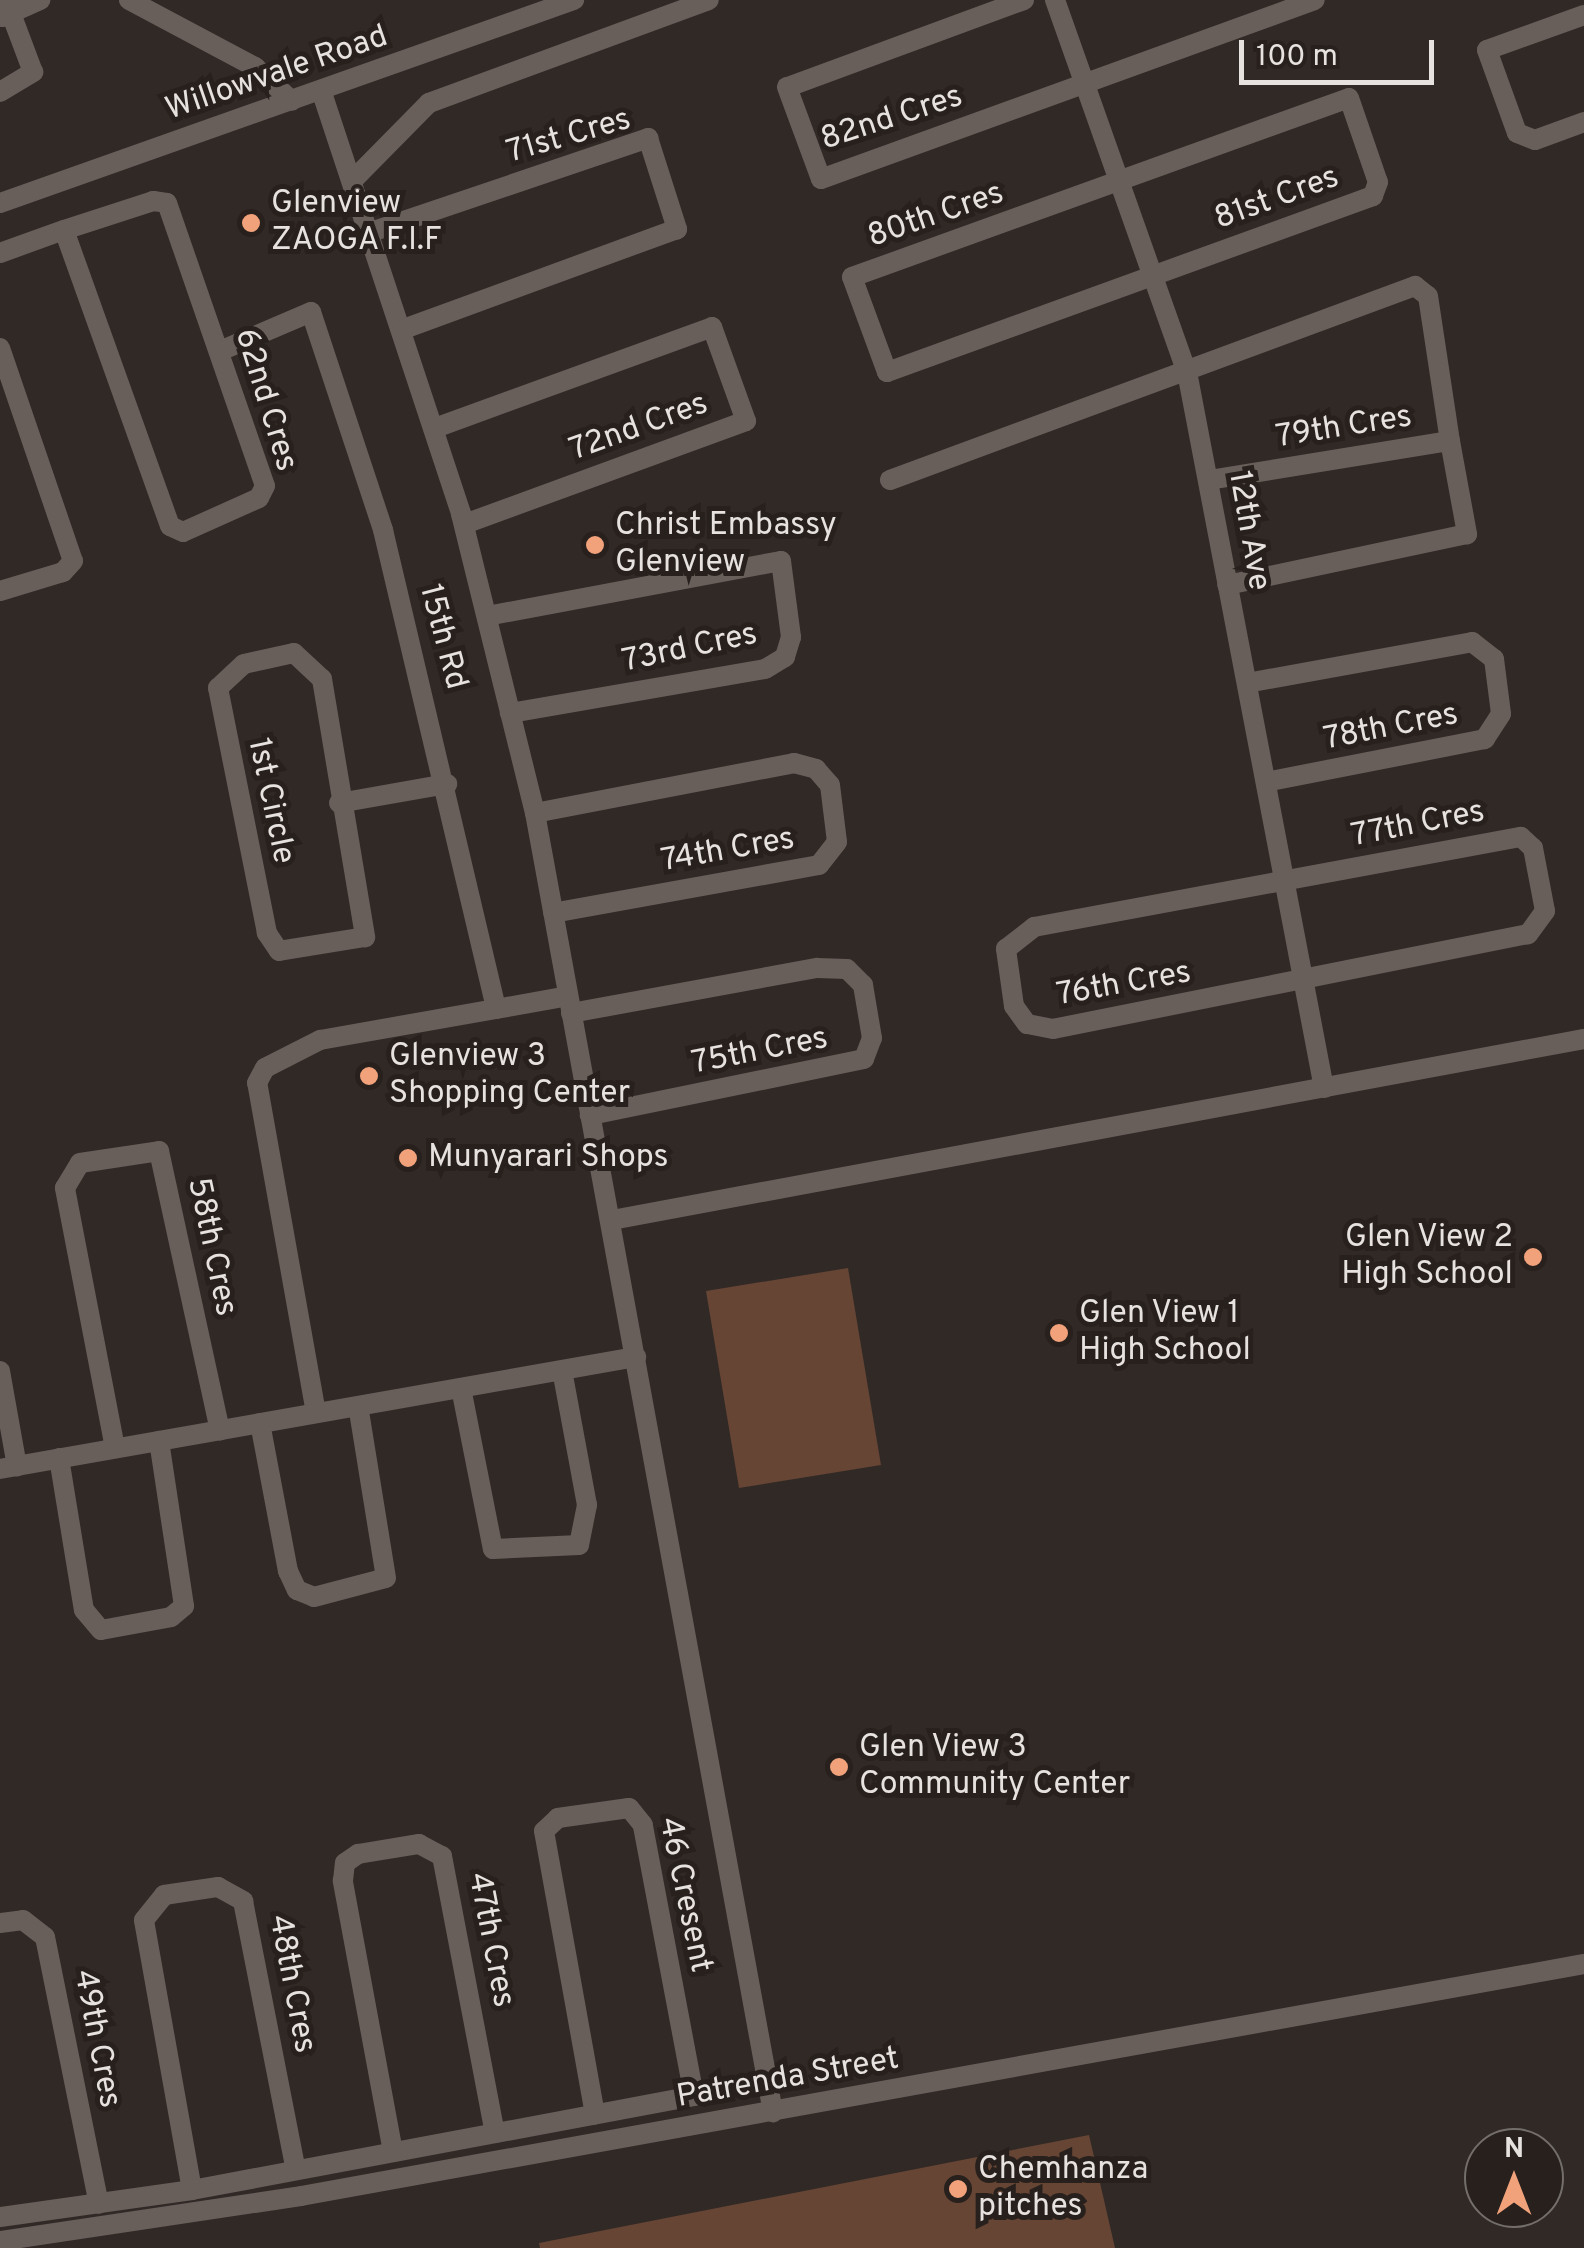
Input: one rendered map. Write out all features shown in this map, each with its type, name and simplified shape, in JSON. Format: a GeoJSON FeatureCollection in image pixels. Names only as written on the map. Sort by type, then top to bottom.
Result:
{"type":"FeatureCollection","features":[{"type":"Feature","properties":{"kind":"street"},"geometry":{"type":"LineString","coordinates":[[0,92],[33,72],[6,10],[40,0]]}},
{"type":"Feature","properties":{"kind":"street"},"geometry":{"type":"LineString","coordinates":[[129,0],[255,67],[292,102]]}},
{"type":"Feature","properties":{"kind":"street","name":"Willowvale Road"},"geometry":{"type":"LineString","coordinates":[[0,204],[574,0]]}},
{"type":"Feature","properties":{"kind":"street"},"geometry":{"type":"LineString","coordinates":[[354,179],[429,102],[708,0]]}},
{"type":"Feature","properties":{"kind":"street","name":"82nd Cres"},"geometry":{"type":"LineString","coordinates":[[1024,0],[787,86],[821,180],[1085,84]]}},
{"type":"Feature","properties":{"kind":"street","name":"12th Ave"},"geometry":{"type":"LineString","coordinates":[[1056,0],[1187,372],[1324,1088]]}},
{"type":"Feature","properties":{"kind":"street"},"geometry":{"type":"LineString","coordinates":[[1085,84],[1315,0]]}},
{"type":"Feature","properties":{"kind":"street"},"geometry":{"type":"LineString","coordinates":[[1584,15],[1487,50],[1517,133],[1535,140],[1584,122]]}},
{"type":"Feature","properties":{"kind":"street"},"geometry":{"type":"LineString","coordinates":[[322,92],[436,428],[488,616],[535,814],[773,2112]]}},
{"type":"Feature","properties":{"kind":"street","name":"81st Cres"},"geometry":{"type":"LineString","coordinates":[[1120,182],[1348,98],[1378,182],[1373,196],[1154,275]]}},
{"type":"Feature","properties":{"kind":"street","name":"71st Cres"},"geometry":{"type":"LineString","coordinates":[[371,232],[648,138],[678,229],[404,330]]}},
{"type":"Feature","properties":{"kind":"street","name":"80th Cres"},"geometry":{"type":"LineString","coordinates":[[1120,182],[852,277],[887,372],[1154,275]]}},
{"type":"Feature","properties":{"kind":"street","name":"62nd Cres"},"geometry":{"type":"LineString","coordinates":[[164,200],[220,352],[264,490],[175,531],[64,230],[164,200]]}},
{"type":"Feature","properties":{"kind":"street"},"geometry":{"type":"LineString","coordinates":[[0,254],[64,230]]}},
{"type":"Feature","properties":{"kind":"street"},"geometry":{"type":"LineString","coordinates":[[890,480],[1415,286],[1428,296],[1450,441]]}},
{"type":"Feature","properties":{"kind":"street","name":"15th Rd"},"geometry":{"type":"LineString","coordinates":[[220,352],[311,312],[383,530],[447,784],[496,1009]]}},
{"type":"Feature","properties":{"kind":"street","name":"72nd Cres"},"geometry":{"type":"LineString","coordinates":[[436,428],[712,326],[746,422],[464,524]]}},
{"type":"Feature","properties":{"kind":"street"},"geometry":{"type":"LineString","coordinates":[[0,348],[73,561],[62,572],[0,591]]}},
{"type":"Feature","properties":{"kind":"street","name":"79th Cres"},"geometry":{"type":"LineString","coordinates":[[1209,480],[1450,441],[1466,534],[1227,584]]}},
{"type":"Feature","properties":{"kind":"street","name":"73rd Cres"},"geometry":{"type":"LineString","coordinates":[[488,616],[782,561],[792,637],[785,657],[765,669],[510,713]]}},
{"type":"Feature","properties":{"kind":"street","name":"78th Cres"},"geometry":{"type":"LineString","coordinates":[[1247,683],[1472,642],[1494,659],[1501,714],[1485,739],[1266,782]]}},
{"type":"Feature","properties":{"kind":"street","name":"1st Circle"},"geometry":{"type":"LineString","coordinates":[[294,653],[316,666],[339,802],[365,937],[279,951],[267,933],[218,702],[224,675],[294,653]]}},
{"type":"Feature","properties":{"kind":"street","name":"74th Cres"},"geometry":{"type":"LineString","coordinates":[[535,814],[794,763],[816,769],[830,784],[838,842],[819,865],[553,913]]}},
{"type":"Feature","properties":{"kind":"street","name":"1st Circle"},"geometry":{"type":"LineString","coordinates":[[339,802],[447,784]]}},
{"type":"Feature","properties":{"kind":"street","name":"77th Cres"},"geometry":{"type":"LineString","coordinates":[[1285,882],[1521,838],[1533,848],[1546,910],[1528,934],[1303,984]]}},
{"type":"Feature","properties":{"kind":"street","name":"76th Cres"},"geometry":{"type":"LineString","coordinates":[[1285,882],[1034,927],[1012,940],[1004,959],[1018,1015],[1040,1029],[1303,984]]}},
{"type":"Feature","properties":{"kind":"street","name":"75th Cres"},"geometry":{"type":"LineString","coordinates":[[570,1005],[817,968],[847,970],[863,986],[872,1038],[864,1058],[590,1115]]}},
{"type":"Feature","properties":{"kind":"street"},"geometry":{"type":"LineString","coordinates":[[316,1413],[256,1083],[265,1068],[320,1040],[496,1009],[570,1005]]}},
{"type":"Feature","properties":{"kind":"street"},"geometry":{"type":"LineString","coordinates":[[612,1220],[1584,1040]]}},
{"type":"Feature","properties":{"kind":"street","name":"58th Cres"},"geometry":{"type":"LineString","coordinates":[[116,1448],[66,1188],[80,1163],[159,1151],[220,1430]]}},
{"type":"Feature","properties":{"kind":"street"},"geometry":{"type":"LineString","coordinates":[[0,1372],[9,1467],[636,1357]]}},
{"type":"Feature","properties":{"kind":"street"},"geometry":{"type":"LineString","coordinates":[[461,1388],[494,1549],[579,1545],[587,1504],[562,1370]]}},
{"type":"Feature","properties":{"kind":"street"},"geometry":{"type":"LineString","coordinates":[[260,1423],[288,1571],[297,1590],[314,1597],[386,1578],[358,1406]]}},
{"type":"Feature","properties":{"kind":"street"},"geometry":{"type":"LineString","coordinates":[[59,1458],[84,1610],[101,1630],[170,1618],[184,1606],[159,1441]]}},
{"type":"Feature","properties":{"kind":"street","name":"46 Cresent"},"geometry":{"type":"LineString","coordinates":[[629,1808],[643,1825],[694,2096],[595,2114],[543,1839],[558,1818],[629,1808]]}},
{"type":"Feature","properties":{"kind":"street","name":"47th Cres"},"geometry":{"type":"LineString","coordinates":[[393,2152],[342,1881],[345,1863],[358,1854],[419,1844],[442,1856],[495,2133]]}},
{"type":"Feature","properties":{"kind":"street","name":"48th Cres"},"geometry":{"type":"LineString","coordinates":[[192,2190],[144,1920],[164,1894],[218,1888],[243,1902],[296,2170]]}},
{"type":"Feature","properties":{"kind":"street","name":"49th Cres"},"geometry":{"type":"LineString","coordinates":[[0,1923],[22,1920],[46,1938],[99,2204]]}},
{"type":"Feature","properties":{"kind":"street","name":"Patrenda Street"},"geometry":{"type":"LineString","coordinates":[[0,2241],[102,2231],[1584,1964]]}},
{"type":"Feature","properties":{"kind":"street"},"geometry":{"type":"LineString","coordinates":[[0,2217],[192,2190],[595,2114]]}},
{"type":"Feature","properties":{"kind":"shaded area"},"geometry":{"type":"Polygon","coordinates":[[[848,1268],[881,1465],[739,1488],[706,1291],[848,1268]]]}},
{"type":"Feature","properties":{"kind":"shaded area","name":"Chemhanza pitches"},"geometry":{"type":"Polygon","coordinates":[[[1089,2135],[1115,2248],[540,2248],[539,2243],[1089,2135]]]}},
{"type":"Feature","properties":{"kind":"place","name":"Glenview ZAOGA F.I.F"},"geometry":{"type":"Point","coordinates":[251,223]}},
{"type":"Feature","properties":{"kind":"place","name":"Christ Embassy Glenview"},"geometry":{"type":"Point","coordinates":[595,545]}},
{"type":"Feature","properties":{"kind":"place","name":"Glenview 3 Shopping Center"},"geometry":{"type":"Point","coordinates":[369,1076]}},
{"type":"Feature","properties":{"kind":"place","name":"Munyarari Shops"},"geometry":{"type":"Point","coordinates":[408,1158]}},
{"type":"Feature","properties":{"kind":"place","name":"Glen View 2 High School"},"geometry":{"type":"Point","coordinates":[1533,1257]}},
{"type":"Feature","properties":{"kind":"place","name":"Glen View 1 High School"},"geometry":{"type":"Point","coordinates":[1059,1333]}},
{"type":"Feature","properties":{"kind":"place","name":"Glen View 3 Community Center"},"geometry":{"type":"Point","coordinates":[839,1767]}},
{"type":"Feature","properties":{"kind":"place","name":"Chemhanza pitches"},"geometry":{"type":"Point","coordinates":[958,2189]}}]}
